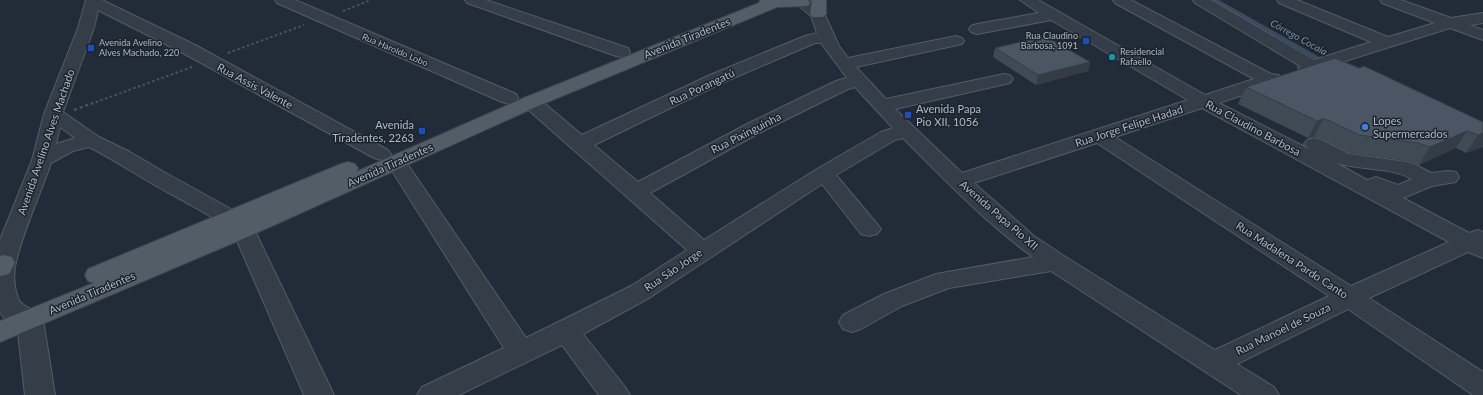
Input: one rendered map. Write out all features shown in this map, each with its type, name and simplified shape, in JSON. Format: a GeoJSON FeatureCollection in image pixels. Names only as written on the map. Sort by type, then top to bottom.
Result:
{"type":"FeatureCollection","features":[{"type":"Feature","properties":{"kind":"main road","name":"Avenida Tiradentes"},"geometry":{"type":"LineString","coordinates":[[389,158],[509,98],[753,1],[778,1],[810,4]]}},
{"type":"Feature","properties":{"kind":"main road","name":"Avenida Tiradentes"},"geometry":{"type":"LineString","coordinates":[[11,320],[389,158],[531,102],[778,1]]}},
{"type":"Feature","properties":{"kind":"street","name":"Rua Assis Valente"},"geometry":{"type":"LineString","coordinates":[[93,0],[128,20],[189,49],[389,158]]}},
{"type":"Feature","properties":{"kind":"street","name":"Avenida Avelino Alves Machado"},"geometry":{"type":"LineString","coordinates":[[40,395],[11,320],[2,282],[2,266],[42,160],[53,114],[86,28],[93,0]]}},
{"type":"Feature","properties":{"kind":"street","name":"Rua Haroldo Lobo"},"geometry":{"type":"LineString","coordinates":[[282,0],[322,19],[509,98]]}},
{"type":"Feature","properties":{"kind":"street"},"geometry":{"type":"LineString","coordinates":[[472,0],[622,52]]}},
{"type":"Feature","properties":{"kind":"street"},"geometry":{"type":"LineString","coordinates":[[1120,0],[1269,80]]}},
{"type":"Feature","properties":{"kind":"street"},"geometry":{"type":"LineString","coordinates":[[1200,0],[1314,66]]}},
{"type":"Feature","properties":{"kind":"street"},"geometry":{"type":"LineString","coordinates":[[1284,0],[1386,43]]}},
{"type":"Feature","properties":{"kind":"street"},"geometry":{"type":"LineString","coordinates":[[1387,0],[1483,35]]}},
{"type":"Feature","properties":{"kind":"street","name":"Rua Claudino Barbosa"},"geometry":{"type":"LineString","coordinates":[[1032,1],[1053,15],[1212,99],[1333,171],[1478,243]]}},
{"type":"Feature","properties":{"kind":"street","name":"Avenida Papa Pio XII"},"geometry":{"type":"LineString","coordinates":[[810,4],[826,37],[844,64],[882,106],[960,181],[1026,241],[1055,262],[1264,395]]}},
{"type":"Feature","properties":{"kind":"street"},"geometry":{"type":"LineString","coordinates":[[977,29],[1053,15]]}},
{"type":"Feature","properties":{"kind":"street","name":"Rua Jorge Felipe Hadad"},"geometry":{"type":"LineString","coordinates":[[960,181],[1334,59],[1450,23],[1483,18]]}},
{"type":"Feature","properties":{"kind":"street","name":"Rua Assis Valente"},"geometry":{"type":"LineString","coordinates":[[86,28],[108,20],[128,20]]}},
{"type":"Feature","properties":{"kind":"street","name":"Rua Porangatú"},"geometry":{"type":"LineString","coordinates":[[580,144],[716,79],[811,39],[826,37]]}},
{"type":"Feature","properties":{"kind":"street"},"geometry":{"type":"LineString","coordinates":[[844,64],[956,41]]}},
{"type":"Feature","properties":{"kind":"street"},"geometry":{"type":"LineString","coordinates":[[882,106],[1004,79]]}},
{"type":"Feature","properties":{"kind":"street","name":"Rua Pixinguinha"},"geometry":{"type":"LineString","coordinates":[[636,192],[756,127],[842,85],[859,80]]}},
{"type":"Feature","properties":{"kind":"street"},"geometry":{"type":"LineString","coordinates":[[1212,99],[1346,160],[1398,166],[1410,170],[1427,180]]}},
{"type":"Feature","properties":{"kind":"street"},"geometry":{"type":"LineString","coordinates":[[531,102],[702,251]]}},
{"type":"Feature","properties":{"kind":"street"},"geometry":{"type":"LineString","coordinates":[[53,114],[92,141],[123,156],[237,224],[319,395]]}},
{"type":"Feature","properties":{"kind":"street","name":"Rua São Jorge"},"geometry":{"type":"LineString","coordinates":[[432,395],[566,331],[640,292],[824,173],[888,136],[906,130]]}},
{"type":"Feature","properties":{"kind":"street","name":"Rua Madalena Pardo Canto"},"geometry":{"type":"LineString","coordinates":[[1099,135],[1349,297],[1483,388]]}},
{"type":"Feature","properties":{"kind":"street"},"geometry":{"type":"LineString","coordinates":[[42,160],[60,148],[80,142],[92,141]]}},
{"type":"Feature","properties":{"kind":"street"},"geometry":{"type":"LineString","coordinates":[[389,158],[521,352]]}},
{"type":"Feature","properties":{"kind":"street"},"geometry":{"type":"LineString","coordinates":[[1333,171],[1346,171],[1393,191],[1401,192],[1427,180],[1448,177]]}},
{"type":"Feature","properties":{"kind":"street"},"geometry":{"type":"LineString","coordinates":[[824,173],[869,229]]}},
{"type":"Feature","properties":{"kind":"street","name":"Rua Manoel de Souza"},"geometry":{"type":"LineString","coordinates":[[1214,363],[1349,297],[1478,243]]}},
{"type":"Feature","properties":{"kind":"street"},"geometry":{"type":"LineString","coordinates":[[852,322],[893,300],[945,280],[1055,262]]}},
{"type":"Feature","properties":{"kind":"street"},"geometry":{"type":"LineString","coordinates":[[566,331],[615,395]]}},
{"type":"Feature","properties":{"kind":"path"},"geometry":{"type":"LineString","coordinates":[[322,19],[371,0]]}},
{"type":"Feature","properties":{"kind":"building"},"geometry":{"type":"Polygon","coordinates":[[[1045,36],[1090,62],[1038,75],[995,48],[1045,36]]]}},
{"type":"Feature","properties":{"kind":"building"},"geometry":{"type":"Polygon","coordinates":[[[1335,58],[1359,68],[1364,66],[1483,122],[1483,133],[1478,135],[1467,131],[1430,147],[1418,143],[1359,135],[1330,121],[1323,119],[1317,121],[1246,87],[1335,58]]]}},
{"type":"Feature","properties":{"kind":"waterway","name":"Córrego Cocaia"},"geometry":{"type":"LineString","coordinates":[[1215,0],[1324,62]]}},
{"type":"Feature","properties":{"kind":"place","name":"Rua Claudino Barbosa, 1091"},"geometry":{"type":"Point","coordinates":[1086,41]}},
{"type":"Feature","properties":{"kind":"place","name":"Avenida Avelino Alves Machado, 220"},"geometry":{"type":"Point","coordinates":[91,48]}},
{"type":"Feature","properties":{"kind":"place","name":"Residencial Rafaello"},"geometry":{"type":"Point","coordinates":[1112,57]}},
{"type":"Feature","properties":{"kind":"place","name":"Avenida Papa Pio XII, 1056"},"geometry":{"type":"Point","coordinates":[908,115]}},
{"type":"Feature","properties":{"kind":"place","name":"Lopes Supermercados"},"geometry":{"type":"Point","coordinates":[1365,127]}},
{"type":"Feature","properties":{"kind":"place","name":"Avenida Tiradentes, 2263"},"geometry":{"type":"Point","coordinates":[422,131]}}]}
